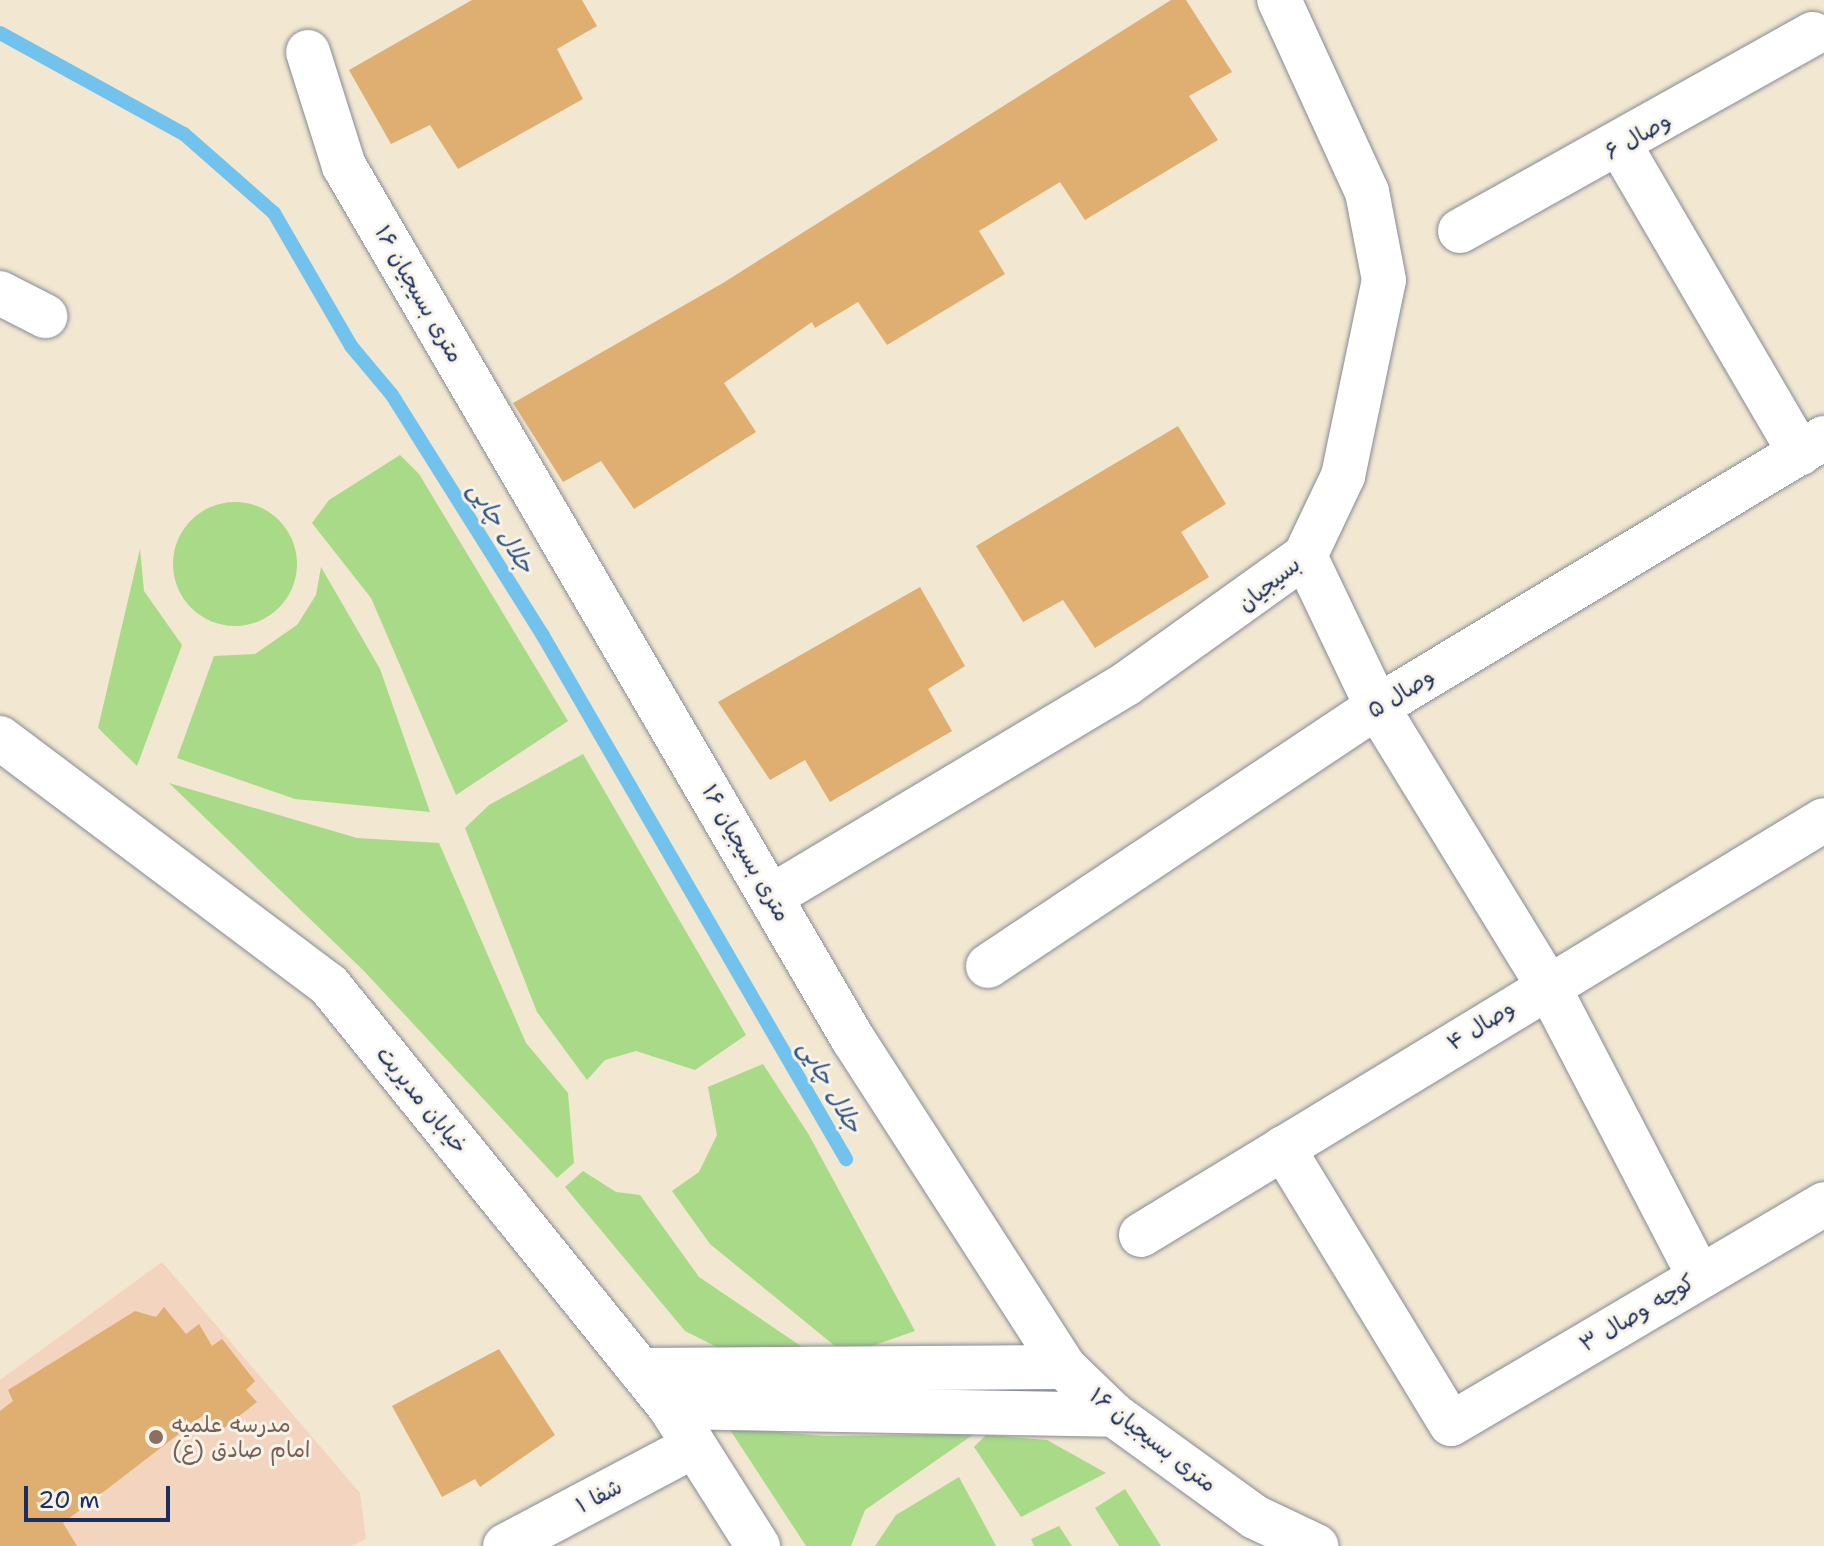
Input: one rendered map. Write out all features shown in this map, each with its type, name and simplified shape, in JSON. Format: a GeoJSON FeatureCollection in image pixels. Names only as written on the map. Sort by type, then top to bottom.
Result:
{"type":"FeatureCollection","features":[{"type":"Feature","properties":{"kind":"street","name":"بسیجیان"},"geometry":{"type":"LineString","coordinates":[[772,896],[1126,684],[1305,556],[1343,476],[1384,280],[1367,192],[1291,4]]}},
{"type":"Feature","properties":{"kind":"street","name":"وصال ۶"},"geometry":{"type":"LineString","coordinates":[[1460,231],[1621,147],[1813,34]]}},
{"type":"Feature","properties":{"kind":"street","name":"۱۶ متری بسیجیان"},"geometry":{"type":"LineString","coordinates":[[308,52],[344,166],[853,1039],[1064,1367],[1114,1415],[1255,1517],[1316,1546]]}},
{"type":"Feature","properties":{"kind":"street"},"geometry":{"type":"LineString","coordinates":[[1621,147],[1812,446]]}},
{"type":"Feature","properties":{"kind":"street"},"geometry":{"type":"LineString","coordinates":[[0,293],[45,316]]}},
{"type":"Feature","properties":{"kind":"street","name":"وصال ۵"},"geometry":{"type":"LineString","coordinates":[[988,966],[1377,707],[1812,446]]}},
{"type":"Feature","properties":{"kind":"street"},"geometry":{"type":"LineString","coordinates":[[1305,556],[1377,707],[1547,984],[1699,1276]]}},
{"type":"Feature","properties":{"kind":"street","name":"خیابان مدیریت"},"geometry":{"type":"LineString","coordinates":[[0,738],[329,985],[670,1407],[758,1546]]}},
{"type":"Feature","properties":{"kind":"street","name":"وصال ۴"},"geometry":{"type":"LineString","coordinates":[[1141,1235],[1547,984],[1824,820]]}},
{"type":"Feature","properties":{"kind":"street","name":"کوچه وصال ۳"},"geometry":{"type":"LineString","coordinates":[[1283,1148],[1451,1424],[1824,1204]]}},
{"type":"Feature","properties":{"kind":"street"},"geometry":{"type":"LineString","coordinates":[[640,1370],[1064,1367]]}},
{"type":"Feature","properties":{"kind":"street"},"geometry":{"type":"LineString","coordinates":[[670,1407],[1114,1415]]}},
{"type":"Feature","properties":{"kind":"street","name":"شفا ۱"},"geometry":{"type":"LineString","coordinates":[[505,1546],[694,1446]]}},
{"type":"Feature","properties":{"kind":"shaded area","name":"مدرسه علمیه امام صادق (ع)"},"geometry":{"type":"Polygon","coordinates":[[[162,1262],[360,1493],[366,1539],[351,1546],[0,1546],[0,1380],[162,1262]]]}},
{"type":"Feature","properties":{"kind":"green space"},"geometry":{"type":"Polygon","coordinates":[[[400,455],[419,474],[568,721],[456,795],[371,598],[312,523],[329,500],[400,455]]]}},
{"type":"Feature","properties":{"kind":"green space"},"geometry":{"type":"Polygon","coordinates":[[[235,502],[259,507],[279,520],[292,540],[297,564],[292,588],[279,608],[259,621],[235,626],[211,621],[191,608],[178,588],[173,564],[178,540],[191,520],[211,507],[235,502]]]}},
{"type":"Feature","properties":{"kind":"green space"},"geometry":{"type":"Polygon","coordinates":[[[140,549],[144,591],[182,645],[137,766],[98,728],[140,549]]]}},
{"type":"Feature","properties":{"kind":"green space"},"geometry":{"type":"Polygon","coordinates":[[[321,567],[380,669],[430,812],[295,799],[177,758],[214,656],[255,654],[297,625],[316,595],[321,567]]]}},
{"type":"Feature","properties":{"kind":"green space"},"geometry":{"type":"Polygon","coordinates":[[[583,754],[746,1035],[695,1070],[636,1051],[605,1060],[587,1080],[537,1012],[465,828],[489,805],[583,754]]]}},
{"type":"Feature","properties":{"kind":"green space"},"geometry":{"type":"Polygon","coordinates":[[[169,783],[357,838],[439,843],[526,1043],[568,1093],[574,1163],[557,1178],[363,970],[169,783]]]}},
{"type":"Feature","properties":{"kind":"green space"},"geometry":{"type":"Polygon","coordinates":[[[763,1064],[809,1135],[915,1331],[846,1355],[710,1244],[672,1191],[699,1172],[717,1135],[708,1087],[763,1064]]]}},
{"type":"Feature","properties":{"kind":"green space"},"geometry":{"type":"Polygon","coordinates":[[[583,1171],[616,1192],[640,1195],[699,1277],[826,1363],[731,1354],[685,1331],[565,1187],[583,1171]]]}},
{"type":"Feature","properties":{"kind":"green space"},"geometry":{"type":"Polygon","coordinates":[[[723,1419],[764,1431],[826,1436],[974,1434],[865,1510],[851,1546],[806,1546],[723,1419]]]}},
{"type":"Feature","properties":{"kind":"green space"},"geometry":{"type":"Polygon","coordinates":[[[986,1435],[1047,1440],[1106,1473],[1021,1517],[974,1447],[986,1435]]]}},
{"type":"Feature","properties":{"kind":"green space"},"geometry":{"type":"Polygon","coordinates":[[[959,1477],[996,1546],[875,1546],[896,1515],[959,1477]]]}},
{"type":"Feature","properties":{"kind":"green space"},"geometry":{"type":"Polygon","coordinates":[[[1125,1489],[1161,1546],[1119,1546],[1095,1508],[1125,1489]]]}},
{"type":"Feature","properties":{"kind":"green space"},"geometry":{"type":"Polygon","coordinates":[[[1059,1526],[1072,1546],[1034,1546],[1031,1539],[1059,1526]]]}},
{"type":"Feature","properties":{"kind":"building"},"geometry":{"type":"Polygon","coordinates":[[[472,0],[582,0],[597,26],[557,49],[583,99],[458,169],[430,125],[391,144],[349,70],[472,0]]]}},
{"type":"Feature","properties":{"kind":"building"},"geometry":{"type":"Polygon","coordinates":[[[1171,0],[1186,0],[1232,72],[1189,96],[1218,140],[1085,220],[1060,182],[979,231],[1005,274],[887,345],[858,302],[815,328],[812,322],[724,383],[756,432],[634,509],[601,461],[563,482],[513,403],[723,283],[1171,0]]]}},
{"type":"Feature","properties":{"kind":"building"},"geometry":{"type":"Polygon","coordinates":[[[1178,426],[1226,504],[1181,532],[1209,577],[1095,648],[1063,600],[1023,622],[976,546],[1178,426]]]}},
{"type":"Feature","properties":{"kind":"building"},"geometry":{"type":"Polygon","coordinates":[[[920,587],[965,666],[928,689],[952,731],[830,802],[805,760],[770,780],[718,702],[920,587]]]}},
{"type":"Feature","properties":{"kind":"building"},"geometry":{"type":"Polygon","coordinates":[[[164,1307],[186,1334],[199,1324],[212,1346],[222,1339],[255,1381],[246,1390],[257,1402],[219,1432],[206,1413],[63,1523],[77,1546],[0,1546],[0,1411],[13,1401],[8,1390],[135,1311],[156,1317],[164,1307]]]}},
{"type":"Feature","properties":{"kind":"building"},"geometry":{"type":"Polygon","coordinates":[[[499,1349],[555,1435],[480,1487],[475,1479],[442,1497],[392,1406],[499,1349]]]}},
{"type":"Feature","properties":{"kind":"waterway","name":"جلال چایی"},"geometry":{"type":"LineString","coordinates":[[0,33],[184,134],[274,213],[351,346],[392,395],[542,634],[846,1159]]}},
{"type":"Feature","properties":{"kind":"place","name":"مدرسه علمیه امام صادق (ع)"},"geometry":{"type":"Point","coordinates":[156,1437]}}]}
